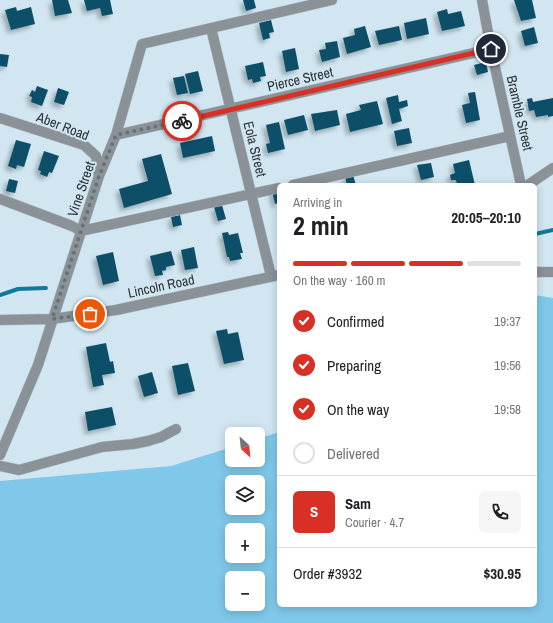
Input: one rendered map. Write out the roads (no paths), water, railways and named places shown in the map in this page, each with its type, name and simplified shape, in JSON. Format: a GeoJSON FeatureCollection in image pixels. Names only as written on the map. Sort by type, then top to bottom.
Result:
{"type":"FeatureCollection","features":[{"type":"Feature","properties":{"kind":"street"},"geometry":{"type":"LineString","coordinates":[[211,28],[332,0]]}},
{"type":"Feature","properties":{"kind":"street","name":"Bramble Street"},"geometry":{"type":"LineString","coordinates":[[482,0],[491,49],[522,183]]}},
{"type":"Feature","properties":{"kind":"street","name":"Vine Street"},"geometry":{"type":"LineString","coordinates":[[0,455],[35,372],[99,176],[116,135],[142,44],[211,28]]}},
{"type":"Feature","properties":{"kind":"street","name":"Eola Street"},"geometry":{"type":"LineString","coordinates":[[211,28],[251,194],[275,276]]}},
{"type":"Feature","properties":{"kind":"street","name":"Pierce Street"},"geometry":{"type":"LineString","coordinates":[[116,135],[231,110],[491,49]]}},
{"type":"Feature","properties":{"kind":"street","name":"Aber Road"},"geometry":{"type":"LineString","coordinates":[[0,118],[84,145],[96,156],[99,176]]}},
{"type":"Feature","properties":{"kind":"street"},"geometry":{"type":"LineString","coordinates":[[302,183],[510,136]]}},
{"type":"Feature","properties":{"kind":"street"},"geometry":{"type":"LineString","coordinates":[[531,183],[553,168]]}},
{"type":"Feature","properties":{"kind":"street"},"geometry":{"type":"LineString","coordinates":[[0,199],[72,226],[81,232],[277,188]]}},
{"type":"Feature","properties":{"kind":"street"},"geometry":{"type":"LineString","coordinates":[[537,272],[553,272]]}},
{"type":"Feature","properties":{"kind":"street","name":"Lincoln Road"},"geometry":{"type":"LineString","coordinates":[[0,320],[52,319],[116,310],[275,276]]}},
{"type":"Feature","properties":{"kind":"street"},"geometry":{"type":"LineString","coordinates":[[0,466],[19,470],[102,447],[148,441],[161,437],[176,428]]}},
{"type":"Feature","properties":{"kind":"waterway"},"geometry":{"type":"LineString","coordinates":[[537,234],[553,230]]}},
{"type":"Feature","properties":{"kind":"waterway"},"geometry":{"type":"LineString","coordinates":[[0,295],[18,289],[46,288]]}}]}
